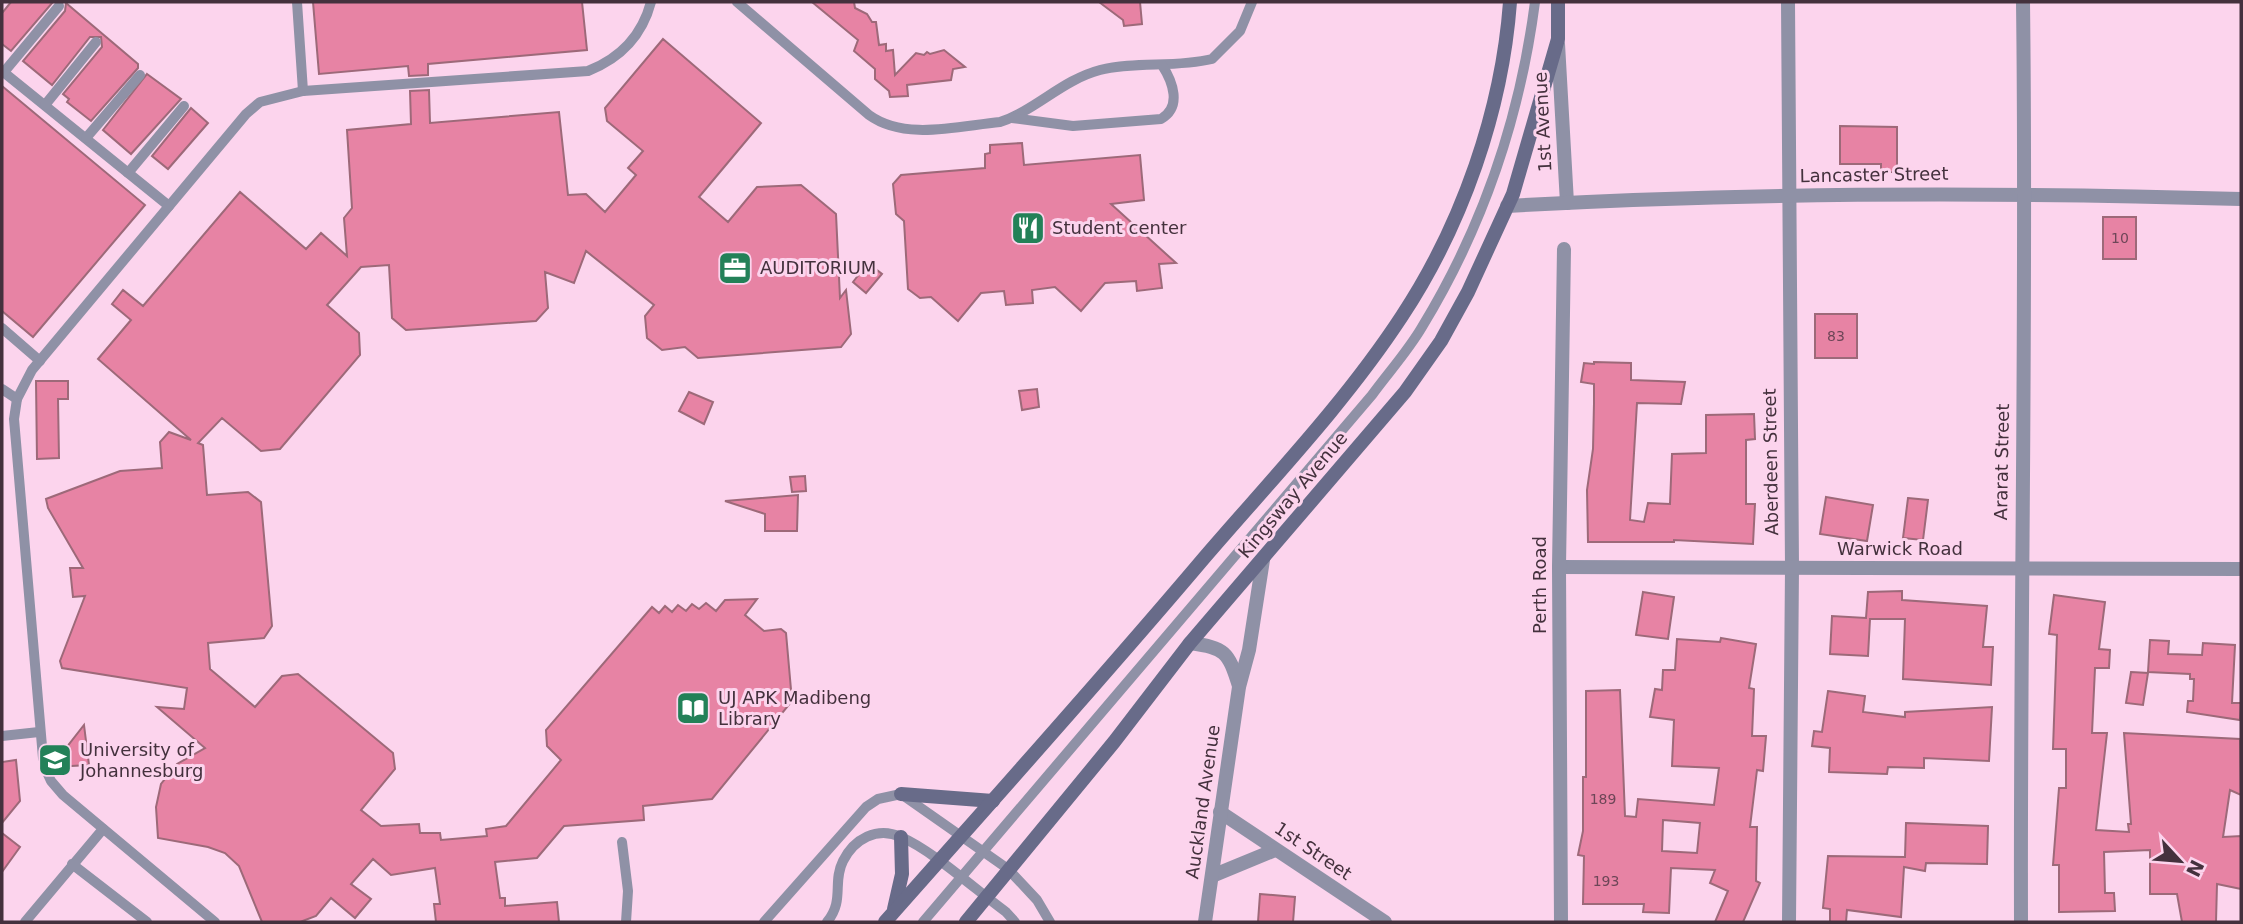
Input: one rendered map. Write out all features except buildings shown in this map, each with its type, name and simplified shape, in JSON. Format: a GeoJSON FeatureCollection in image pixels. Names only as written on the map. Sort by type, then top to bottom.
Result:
{"type":"FeatureCollection","features":[{"type":"Feature","properties":{"kind":"main road","name":"Kingsway Avenue"},"geometry":{"type":"LineString","coordinates":[[889,918],[1169,599],[1360,373],[1403,315],[1464,198],[1498,86],[1510,2]]}},
{"type":"Feature","properties":{"kind":"main road"},"geometry":{"type":"LineString","coordinates":[[1558,2],[1558,39]]}},
{"type":"Feature","properties":{"kind":"main road","name":"Kingsway Avenue"},"geometry":{"type":"LineString","coordinates":[[966,922],[1114,742],[1190,643],[1405,392],[1441,341],[1474,280],[1507,206],[1536,121],[1558,39]]}},
{"type":"Feature","properties":{"kind":"main road"},"geometry":{"type":"LineString","coordinates":[[901,794],[993,801]]}},
{"type":"Feature","properties":{"kind":"main road"},"geometry":{"type":"LineString","coordinates":[[889,918],[902,874],[901,837]]}},
{"type":"Feature","properties":{"kind":"street","name":"Aberdeen Street"},"geometry":{"type":"LineString","coordinates":[[1788,2],[1792,568],[1789,922]]}},
{"type":"Feature","properties":{"kind":"street","name":"Ararat Street"},"geometry":{"type":"LineString","coordinates":[[2021,922],[2020,568],[2025,193],[2023,2]]}},
{"type":"Feature","properties":{"kind":"street","name":"1st Avenue"},"geometry":{"type":"LineString","coordinates":[[1558,39],[1567,203]]}},
{"type":"Feature","properties":{"kind":"street","name":"Lancaster Street"},"geometry":{"type":"LineString","coordinates":[[1507,206],[1788,196],[2025,193],[2241,199]]}},
{"type":"Feature","properties":{"kind":"street","name":"Perth Road"},"geometry":{"type":"LineString","coordinates":[[1561,922],[1559,567],[1564,249]]}},
{"type":"Feature","properties":{"kind":"street","name":"Auckland Avenue"},"geometry":{"type":"LineString","coordinates":[[1205,922],[1239,687],[1249,650],[1263,560]]}},
{"type":"Feature","properties":{"kind":"street","name":"Warwick Road"},"geometry":{"type":"LineString","coordinates":[[1559,567],[2241,569]]}},
{"type":"Feature","properties":{"kind":"street"},"geometry":{"type":"LineString","coordinates":[[1190,643],[1222,650],[1232,663],[1239,687]]}},
{"type":"Feature","properties":{"kind":"street","name":"1st Street"},"geometry":{"type":"LineString","coordinates":[[1220,812],[1385,922]]}},
{"type":"Feature","properties":{"kind":"street"},"geometry":{"type":"LineString","coordinates":[[1212,876],[1275,850]]}},
{"type":"Feature","properties":{"kind":"lane"},"geometry":{"type":"LineString","coordinates":[[297,2],[303,91]]}},
{"type":"Feature","properties":{"kind":"lane"},"geometry":{"type":"LineString","coordinates":[[215,922],[62,795],[51,781],[44,763],[14,419],[23,384],[246,114],[260,102],[303,91],[588,71],[606,64],[633,41],[651,2]]}},
{"type":"Feature","properties":{"kind":"lane"},"geometry":{"type":"LineString","coordinates":[[737,2],[883,126],[914,130],[1000,122],[1012,118],[1079,77],[1102,69],[1212,59],[1240,31],[1252,2]]}},
{"type":"Feature","properties":{"kind":"lane"},"geometry":{"type":"LineString","coordinates":[[923,922],[1372,395],[1421,329],[1455,269],[1504,148],[1522,83],[1535,2]]}},
{"type":"Feature","properties":{"kind":"lane"},"geometry":{"type":"LineString","coordinates":[[59,6],[3,71],[169,206]]}},
{"type":"Feature","properties":{"kind":"lane"},"geometry":{"type":"LineString","coordinates":[[45,105],[96,42]]}},
{"type":"Feature","properties":{"kind":"lane"},"geometry":{"type":"LineString","coordinates":[[1012,118],[1073,126],[1161,119],[1173,106],[1174,93],[1171,79],[1162,65]]}},
{"type":"Feature","properties":{"kind":"lane"},"geometry":{"type":"LineString","coordinates":[[86,138],[140,75]]}},
{"type":"Feature","properties":{"kind":"lane"},"geometry":{"type":"LineString","coordinates":[[128,173],[184,106]]}},
{"type":"Feature","properties":{"kind":"lane"},"geometry":{"type":"LineString","coordinates":[[2,328],[40,361]]}},
{"type":"Feature","properties":{"kind":"lane"},"geometry":{"type":"LineString","coordinates":[[2,389],[17,399]]}},
{"type":"Feature","properties":{"kind":"lane"},"geometry":{"type":"LineString","coordinates":[[2,736],[40,732]]}},
{"type":"Feature","properties":{"kind":"lane"},"geometry":{"type":"LineString","coordinates":[[764,922],[866,807],[878,799],[901,794],[1008,869],[1037,900],[1050,922]]}},
{"type":"Feature","properties":{"kind":"lane"},"geometry":{"type":"LineString","coordinates":[[25,922],[103,829]]}},
{"type":"Feature","properties":{"kind":"lane"},"geometry":{"type":"LineString","coordinates":[[827,922],[839,899],[843,861],[860,839],[879,833],[901,837],[961,878],[1015,922]]}},
{"type":"Feature","properties":{"kind":"lane"},"geometry":{"type":"LineString","coordinates":[[622,842],[628,891],[626,922]]}},
{"type":"Feature","properties":{"kind":"lane"},"geometry":{"type":"LineString","coordinates":[[72,864],[146,922]]}},
{"type":"Feature","properties":{"kind":"place","name":"Student center"},"geometry":{"type":"Point","coordinates":[1028,228]}},
{"type":"Feature","properties":{"kind":"place","name":"AUDITORIUM"},"geometry":{"type":"Point","coordinates":[735,268]}},
{"type":"Feature","properties":{"kind":"place","name":"UJ APK Madibeng Library"},"geometry":{"type":"Point","coordinates":[693,708]}},
{"type":"Feature","properties":{"kind":"place","name":"University of Johannesburg"},"geometry":{"type":"Point","coordinates":[55,760]}}]}
